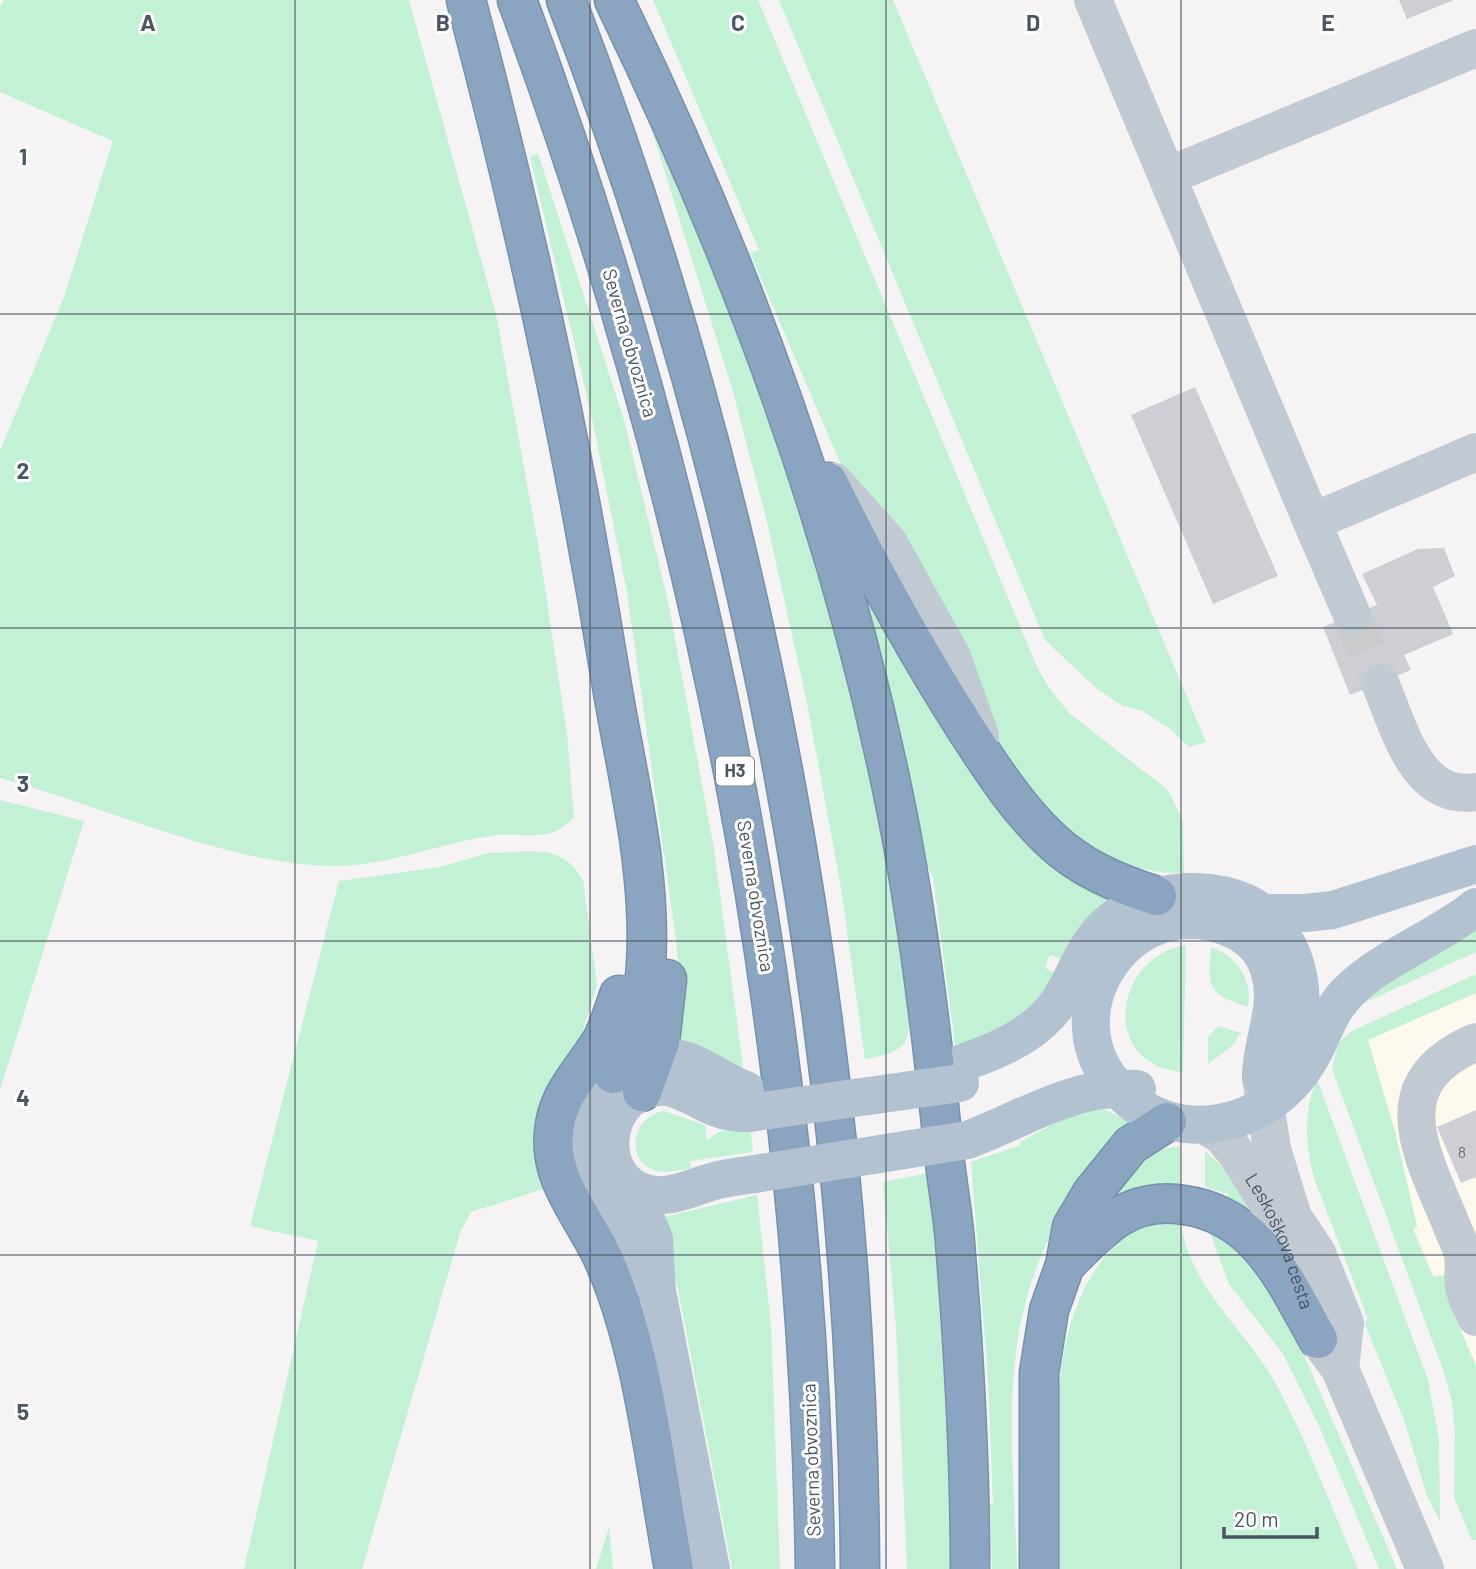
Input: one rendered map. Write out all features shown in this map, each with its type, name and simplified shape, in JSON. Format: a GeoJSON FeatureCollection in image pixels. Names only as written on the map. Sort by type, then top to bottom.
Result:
{"type":"FeatureCollection","features":[{"type":"Feature","properties":{"kind":"highway"},"geometry":{"type":"LineString","coordinates":[[466,0],[558,386],[590,551],[639,852],[666,942],[667,999],[637,1074]]}},
{"type":"Feature","properties":{"kind":"highway","name":"Severna obvoznica"},"geometry":{"type":"LineString","coordinates":[[517,0],[570,147],[640,373],[683,536],[734,765],[773,1002],[796,1209],[808,1375],[815,1569]]}},
{"type":"Feature","properties":{"kind":"highway","name":"H3"},"geometry":{"type":"LineString","coordinates":[[566,0],[635,198],[684,357],[757,651],[789,814],[819,1004],[838,1168],[851,1328],[860,1569]]}},
{"type":"Feature","properties":{"kind":"highway"},"geometry":{"type":"LineString","coordinates":[[614,0],[728,253],[774,378],[827,541],[875,716],[899,820],[933,1034],[955,1238],[966,1420],[970,1569]]}},
{"type":"Feature","properties":{"kind":"highway"},"geometry":{"type":"LineString","coordinates":[[774,378],[872,569],[928,669],[1021,809],[1051,840],[1092,870],[1128,887],[1189,904]]}},
{"type":"Feature","properties":{"kind":"highway"},"geometry":{"type":"LineString","coordinates":[[639,852],[620,992],[602,1039],[563,1097],[556,1114],[553,1148],[559,1178],[601,1254],[622,1304],[674,1569]]}},
{"type":"Feature","properties":{"kind":"highway"},"geometry":{"type":"LineString","coordinates":[[1039,1569],[1039,1373],[1049,1310],[1065,1265],[1072,1227],[1092,1193],[1131,1145],[1188,1114]]}},
{"type":"Feature","properties":{"kind":"highway"},"geometry":{"type":"LineString","coordinates":[[1065,1265],[1118,1217],[1152,1204],[1194,1206],[1243,1227],[1259,1242],[1329,1354]]}},
{"type":"Feature","properties":{"kind":"main road"},"geometry":{"type":"LineString","coordinates":[[958,1074],[1043,1020],[1063,996],[1090,944],[1103,928],[1136,905],[1189,904],[1266,932],[1329,932],[1388,912],[1467,868]]}},
{"type":"Feature","properties":{"kind":"main road","name":"Leskoškova cesta"},"geometry":{"type":"LineString","coordinates":[[1188,1114],[1131,1102],[1116,1087],[1098,1056],[1091,1015],[1094,994],[1102,974],[1122,948],[1189,904]]}},
{"type":"Feature","properties":{"kind":"main road"},"geometry":{"type":"LineString","coordinates":[[1188,1114],[1248,1115],[1340,965],[1380,941],[1439,913],[1476,906]]}},
{"type":"Feature","properties":{"kind":"main road","name":"Leskoškova cesta"},"geometry":{"type":"LineString","coordinates":[[1266,932],[1294,960],[1287,1048]]}},
{"type":"Feature","properties":{"kind":"main road"},"geometry":{"type":"LineString","coordinates":[[657,1290],[614,1212],[592,1185],[579,1152],[583,1115],[592,1097],[672,1058],[695,1063],[747,1101],[774,1092],[855,1090],[958,1074],[1027,1059],[1091,1015]]}},
{"type":"Feature","properties":{"kind":"main road"},"geometry":{"type":"LineString","coordinates":[[637,1074],[609,1133],[615,1164],[633,1188],[654,1239],[657,1290],[711,1569]]}},
{"type":"Feature","properties":{"kind":"main road"},"geometry":{"type":"LineString","coordinates":[[633,1188],[657,1195],[672,1194],[708,1182],[967,1140],[1062,1098],[1116,1087]]}},
{"type":"Feature","properties":{"kind":"street"},"geometry":{"type":"LineString","coordinates":[[1093,0],[1352,615]]}},
{"type":"Feature","properties":{"kind":"street"},"geometry":{"type":"LineString","coordinates":[[1168,176],[1476,48]]}},
{"type":"Feature","properties":{"kind":"street"},"geometry":{"type":"LineString","coordinates":[[1312,522],[1476,452]]}},
{"type":"Feature","properties":{"kind":"street"},"geometry":{"type":"LineString","coordinates":[[1380,683],[1422,772],[1449,791],[1476,792]]}},
{"type":"Feature","properties":{"kind":"street"},"geometry":{"type":"LineString","coordinates":[[1476,1042],[1449,1054],[1431,1070],[1423,1085],[1416,1116],[1417,1136],[1427,1166],[1463,1255],[1464,1288],[1476,1317]]}},
{"type":"Feature","properties":{"kind":"street","name":"Leskoškova cesta"},"geometry":{"type":"LineString","coordinates":[[1287,1048],[1276,1163],[1293,1217],[1317,1253],[1345,1322],[1329,1354]]}},
{"type":"Feature","properties":{"kind":"street","name":"Leskoškova cesta"},"geometry":{"type":"LineString","coordinates":[[1188,1114],[1222,1136],[1237,1154],[1267,1202],[1329,1354],[1425,1569]]}},
{"type":"Feature","properties":{"kind":"shaded area"},"geometry":{"type":"Polygon","coordinates":[[[1476,993],[1476,1377],[1342,1050],[1476,993]]]}},
{"type":"Feature","properties":{"kind":"green space"},"geometry":{"type":"Polygon","coordinates":[[[4,0],[409,0],[496,314],[540,555],[567,734],[574,817],[565,826],[546,834],[490,836],[393,859],[354,865],[294,863],[209,845],[0,778],[0,451],[64,297],[113,141],[0,92],[0,7],[4,0]]]}},
{"type":"Feature","properties":{"kind":"green space"},"geometry":{"type":"Polygon","coordinates":[[[653,0],[758,0],[1037,667],[1069,713],[1168,790],[1183,821],[1184,873],[1150,870],[1119,862],[1091,848],[1066,829],[1044,807],[1006,754],[842,467],[750,253],[759,250],[653,0]]]}},
{"type":"Feature","properties":{"kind":"green space"},"geometry":{"type":"Polygon","coordinates":[[[779,0],[893,0],[1206,742],[1189,747],[1169,728],[1142,711],[1123,706],[1097,689],[1045,640],[779,0]]]}},
{"type":"Feature","properties":{"kind":"green space"},"geometry":{"type":"Polygon","coordinates":[[[645,108],[648,108],[772,420],[828,602],[866,756],[914,1022],[909,1023],[909,1032],[902,1046],[882,1056],[865,1059],[841,888],[806,698],[767,522],[733,392],[645,108]]]}},
{"type":"Feature","properties":{"kind":"green space"},"geometry":{"type":"Polygon","coordinates":[[[538,153],[624,420],[668,601],[714,849],[744,1074],[675,1045],[679,975],[676,940],[627,592],[592,418],[530,157],[538,153]]]}},
{"type":"Feature","properties":{"kind":"green space"},"geometry":{"type":"Polygon","coordinates":[[[856,574],[900,646],[1118,898],[1062,960],[1050,955],[1045,968],[1056,973],[1049,987],[1028,1011],[1000,1028],[955,1045],[933,877],[926,865],[856,574]]]}},
{"type":"Feature","properties":{"kind":"green space"},"geometry":{"type":"Polygon","coordinates":[[[0,800],[84,821],[0,1090],[0,800]]]}},
{"type":"Feature","properties":{"kind":"green space"},"geometry":{"type":"Polygon","coordinates":[[[530,851],[554,854],[564,859],[583,880],[597,985],[577,1050],[547,1188],[471,1212],[460,1233],[362,1569],[244,1569],[318,1241],[250,1226],[339,881],[440,867],[488,853],[530,851]]]}},
{"type":"Feature","properties":{"kind":"green space"},"geometry":{"type":"Polygon","coordinates":[[[1476,931],[1476,952],[1357,1006],[1370,992],[1476,931]]]}},
{"type":"Feature","properties":{"kind":"green space"},"geometry":{"type":"Polygon","coordinates":[[[1186,945],[1183,1072],[1157,1066],[1138,1052],[1128,1033],[1126,1012],[1130,990],[1142,970],[1161,954],[1186,945]]]}},
{"type":"Feature","properties":{"kind":"green space"},"geometry":{"type":"Polygon","coordinates":[[[1211,947],[1228,956],[1241,970],[1248,988],[1248,1007],[1224,998],[1213,988],[1210,972],[1211,947]]]}},
{"type":"Feature","properties":{"kind":"green space"},"geometry":{"type":"Polygon","coordinates":[[[1476,974],[1476,993],[1368,1040],[1396,1135],[1417,1226],[1413,1229],[1433,1277],[1444,1275],[1448,1279],[1447,1297],[1476,1366],[1476,1540],[1472,1540],[1454,1497],[1455,1435],[1452,1401],[1443,1370],[1332,1069],[1338,1043],[1352,1031],[1476,974]]]}},
{"type":"Feature","properties":{"kind":"green space"},"geometry":{"type":"Polygon","coordinates":[[[1218,1026],[1241,1033],[1232,1046],[1208,1064],[1208,1037],[1218,1026]]]}},
{"type":"Feature","properties":{"kind":"green space"},"geometry":{"type":"Polygon","coordinates":[[[1317,1079],[1428,1380],[1439,1440],[1440,1521],[1427,1496],[1404,1420],[1364,1322],[1368,1319],[1315,1181],[1307,1130],[1309,1105],[1317,1079]]]}},
{"type":"Feature","properties":{"kind":"green space"},"geometry":{"type":"Polygon","coordinates":[[[1103,1109],[1131,1122],[1112,1137],[1069,1200],[1046,1245],[1028,1292],[1013,1379],[1017,1569],[992,1569],[990,1504],[993,1504],[988,1378],[971,1162],[1020,1145],[1020,1142],[1065,1118],[1103,1109]]]}},
{"type":"Feature","properties":{"kind":"green space"},"geometry":{"type":"Polygon","coordinates":[[[664,1111],[705,1125],[707,1140],[719,1132],[750,1127],[753,1152],[690,1161],[691,1168],[674,1171],[657,1171],[646,1166],[639,1159],[636,1149],[639,1130],[645,1121],[664,1111]]]}},
{"type":"Feature","properties":{"kind":"green space"},"geometry":{"type":"Polygon","coordinates":[[[1180,1146],[1180,1184],[1155,1185],[1116,1196],[1114,1192],[1143,1162],[1159,1151],[1180,1146]]]}},
{"type":"Feature","properties":{"kind":"green space"},"geometry":{"type":"Polygon","coordinates":[[[1205,1151],[1227,1171],[1254,1215],[1227,1199],[1228,1194],[1205,1187],[1205,1151]]]}},
{"type":"Feature","properties":{"kind":"green space"},"geometry":{"type":"Polygon","coordinates":[[[928,1173],[947,1420],[951,1569],[907,1569],[896,1327],[883,1182],[928,1173]]]}},
{"type":"Feature","properties":{"kind":"green space"},"geometry":{"type":"Polygon","coordinates":[[[757,1195],[771,1325],[780,1569],[732,1569],[664,1217],[757,1195]]]}},
{"type":"Feature","properties":{"kind":"green space"},"geometry":{"type":"Polygon","coordinates":[[[1181,1224],[1187,1248],[1208,1290],[1266,1367],[1278,1388],[1310,1455],[1358,1569],[1059,1569],[1056,1489],[1058,1401],[1063,1357],[1073,1317],[1089,1280],[1119,1242],[1142,1226],[1181,1224]]]}},
{"type":"Feature","properties":{"kind":"green space"},"geometry":{"type":"Polygon","coordinates":[[[1209,1230],[1233,1244],[1280,1300],[1397,1569],[1379,1569],[1319,1426],[1283,1354],[1229,1284],[1209,1230]]]}},
{"type":"Feature","properties":{"kind":"green space"},"geometry":{"type":"Polygon","coordinates":[[[609,1527],[613,1569],[596,1569],[609,1527]]]}},
{"type":"Feature","properties":{"kind":"building"},"geometry":{"type":"Polygon","coordinates":[[[1399,0],[1454,0],[1407,19],[1399,0]]]}},
{"type":"Feature","properties":{"kind":"building"},"geometry":{"type":"Polygon","coordinates":[[[1195,387],[1278,576],[1213,604],[1131,415],[1195,387]]]}},
{"type":"Feature","properties":{"kind":"building"},"geometry":{"type":"Polygon","coordinates":[[[1444,548],[1455,576],[1433,587],[1453,634],[1404,655],[1411,670],[1350,695],[1323,627],[1377,605],[1362,574],[1418,549],[1444,548]]]}},
{"type":"Feature","properties":{"kind":"building"},"geometry":{"type":"Polygon","coordinates":[[[1476,1110],[1476,1177],[1461,1183],[1437,1127],[1476,1110]]]}},
{"type":"Feature","properties":{"kind":"tunnel"},"geometry":{"type":"LineString","coordinates":[[1352,615],[1380,683]]}}]}
